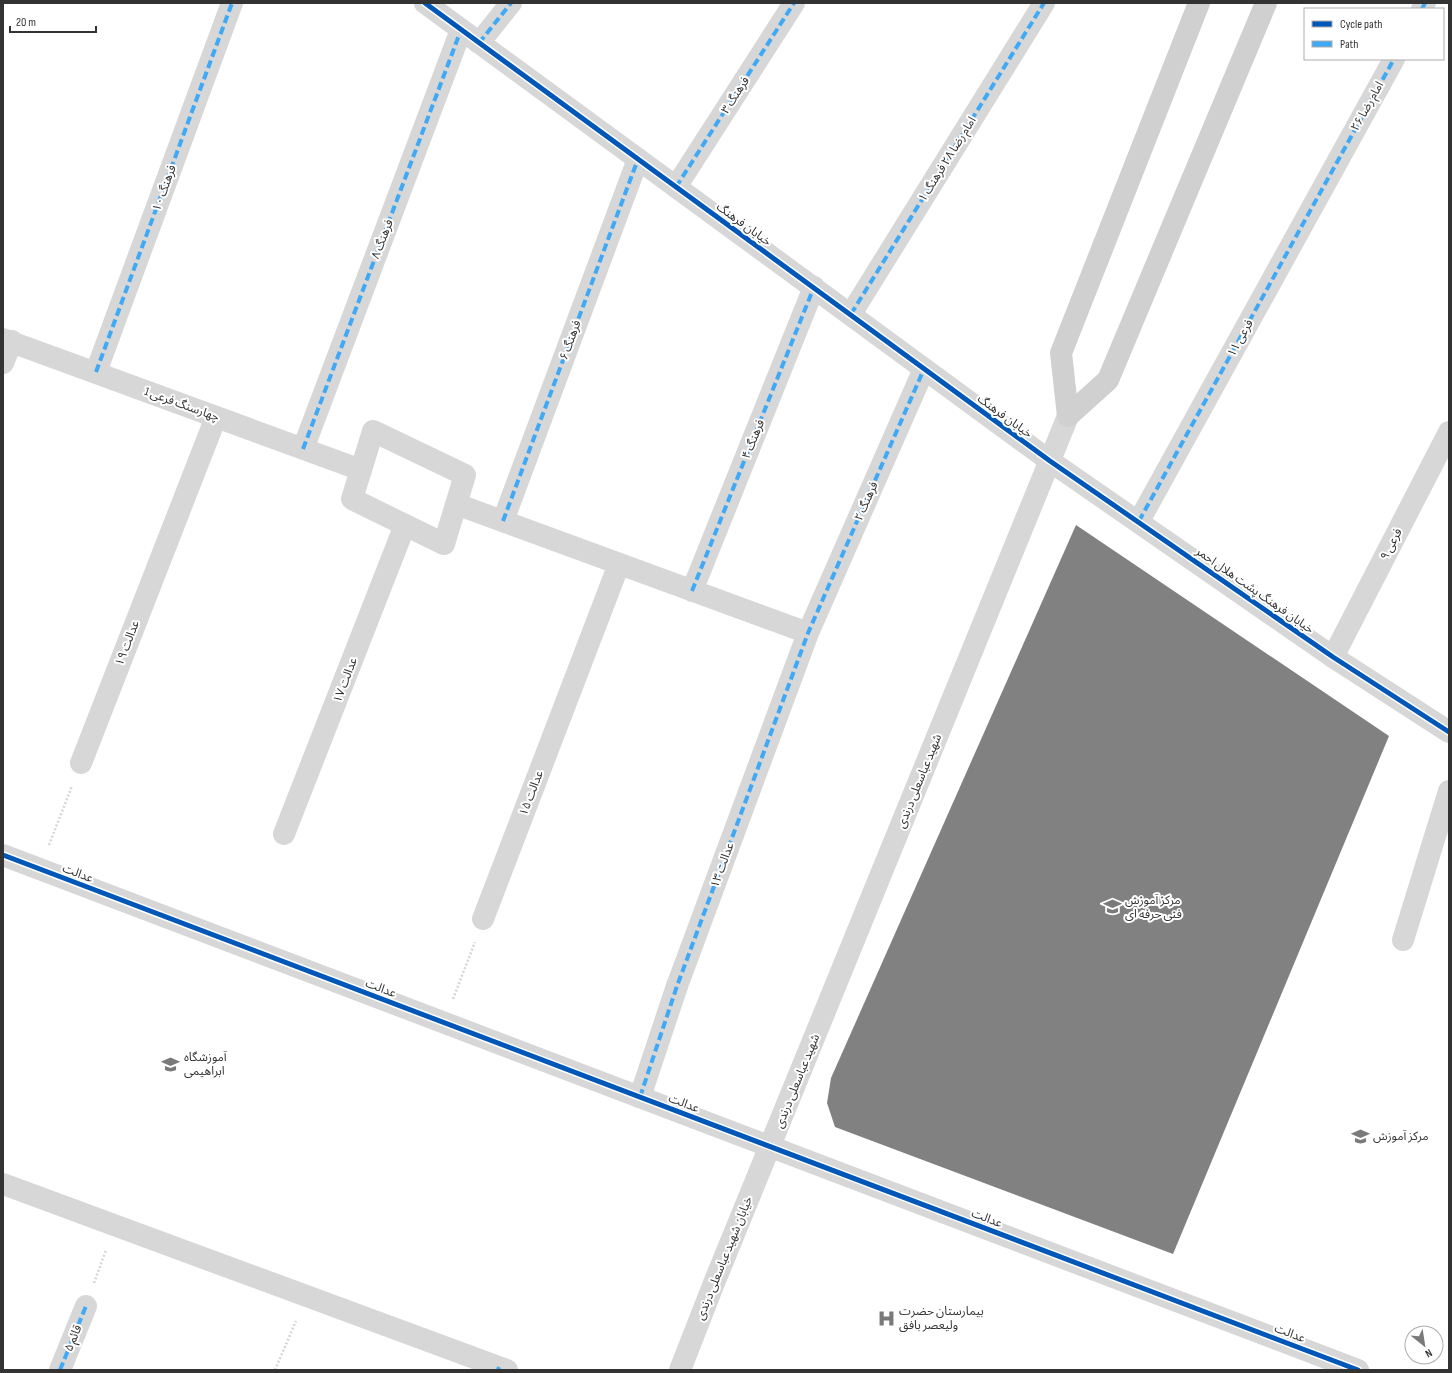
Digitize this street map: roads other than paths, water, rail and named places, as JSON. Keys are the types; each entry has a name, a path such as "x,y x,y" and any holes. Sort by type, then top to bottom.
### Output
{"main road":[{"path":"1068,416 1061,353 1199,3"},
{"path":"1068,416 1108,380 1266,3"}],"street":[{"name":"فرهنگ ۱۰","path":"96,372 232,3"},
{"name":"خیابان فرهنگ","path":"425,3 1050,461"},
{"path":"479,43 511,3"},
{"name":"فرهنگ ۳","path":"676,187 794,3"},
{"name":"امام رضا ۲۸ فرهنگ ۱","path":"851,314 1044,3"},
{"name":"فرهنگ ۸","path":"304,449 461,30"},
{"name":"امام رضا ۲۶","path":"1341,154 1393,60"},
{"name":"فرعی ۱۱","path":"1139,521 1341,154"},
{"name":"فرهنگ ۶","path":"503,521 638,158"},
{"name":"فرهنگ ۴","path":"692,591 814,287"},
{"name":"چهارسنگ فرعی 1","path":"7,340 361,470"},
{"path":"3,363 7,340"},
{"name":"فرهنگ ۲","path":"808,633 924,369"},
{"name":"شهید عباسعلی درندی","path":"770,1147 1068,416"},
{"name":"عدالت ۱۹","path":"81,762 216,417"},
{"path":"373,431 465,475 456,504 444,544 352,499 373,431"},
{"name":"فرعی ۹","path":"1333,657 1449,432"},
{"name":"خیابان فرهنگ پشت هلال احمر","path":"1050,461 1139,521 1333,657 1447,725"},
{"path":"456,504 808,633"},
{"name":"عدالت ۱۷","path":"284,834 405,525"},
{"name":"عدالت ۱۵","path":"483,919 619,564"},
{"name":"عدالت ۱۳","path":"640,1097 677,986 808,633"},
{"path":"1403,940 1449,791"},
{"name":"عدالت","path":"3,856 1358,1370"},
{"name":"خیابان شهید عباسعلی درندی","path":"680,1370 770,1147"},
{"path":"3,1184 501,1369"},
{"name":"قائم ۵","path":"60,1370 86,1306"}],"place":[{"name":"مرکز آموزش فنی حرفه ای","path":"1112,907"},
{"name":"آموزشگاه ابراهیمی","path":"171,1064"},
{"name":"مرکز آموزش","path":"1360,1136"},
{"name":"بیمارستان حضرت ولیعصر بافق","path":"886,1318"}]}
